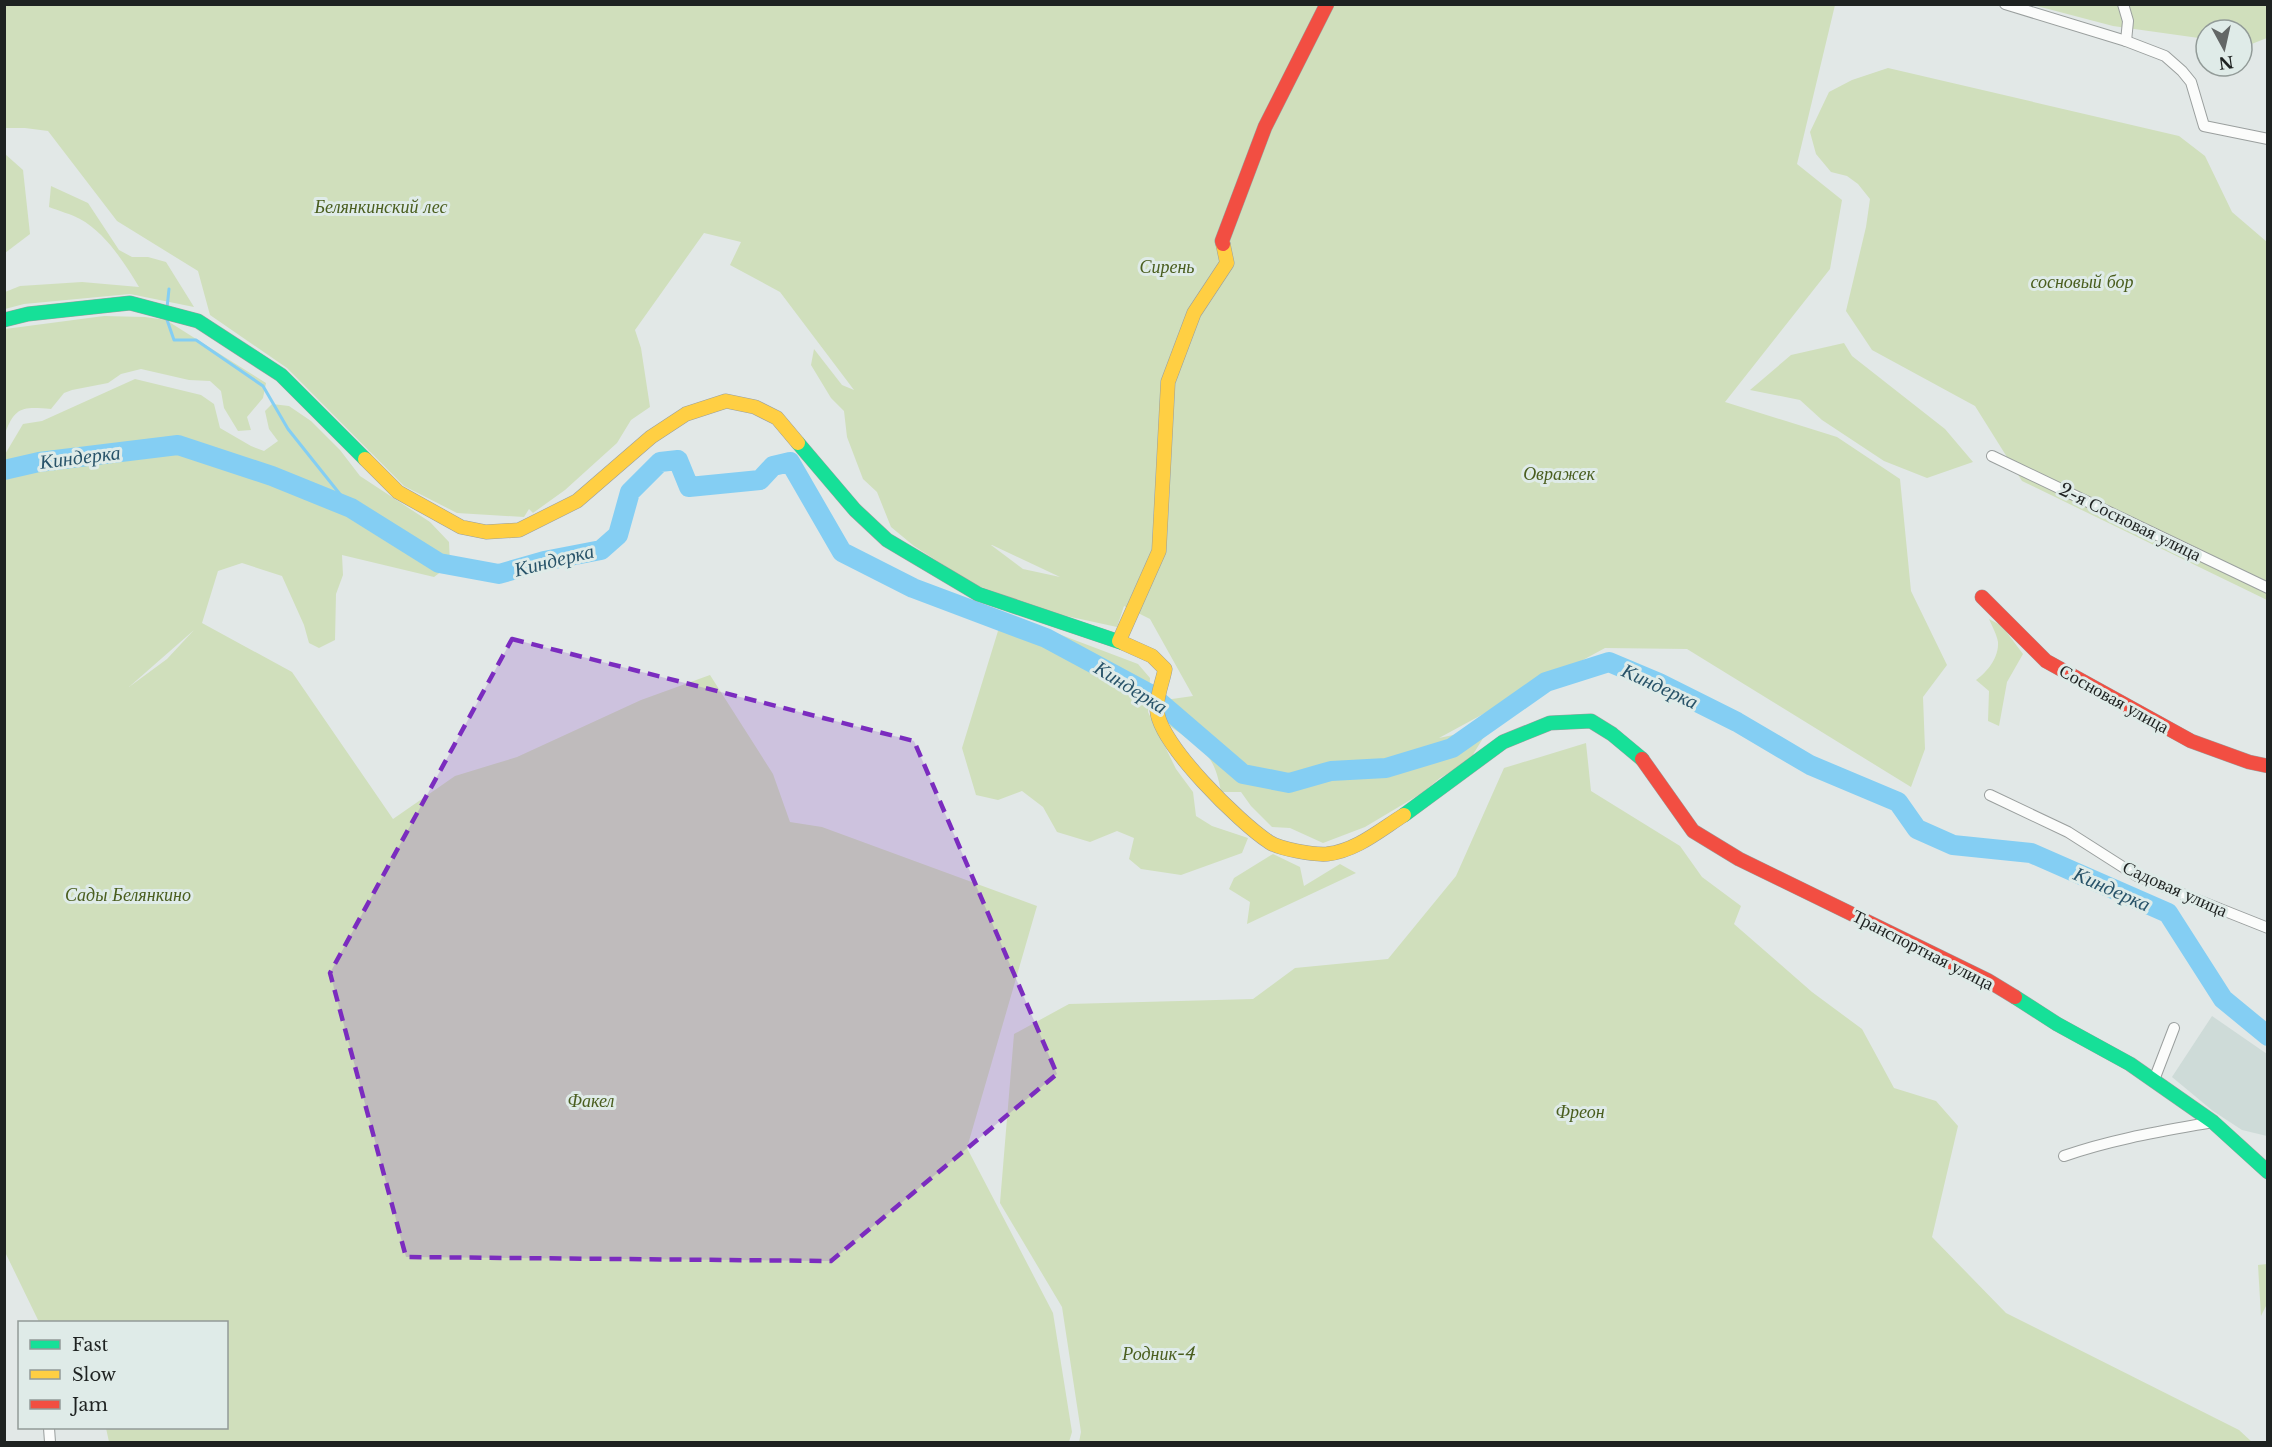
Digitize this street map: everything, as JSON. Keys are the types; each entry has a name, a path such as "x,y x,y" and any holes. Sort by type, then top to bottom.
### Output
{"street":[{"path":"4,320 28,314 130,303 198,321 281,375 398,492 461,527 486,532 519,530 577,501 651,437 686,414 726,401 755,407 777,418 855,510 887,540 978,594 1119,641 1158,551 1168,382 1194,313 1227,263 1222,241 1265,127 1327,4"},
{"path":"2005,4 2126,41 2165,56 2182,71 2190,82 2204,126 2268,139"},
{"path":"2123,4 2128,21 2126,41"},
{"name":"2-я Сосновая улица","path":"1992,456 2268,588"},
{"name":"Сосновая улица","path":"1982,597 2046,661 2191,741 2249,762 2268,766"},
{"name":"Транспортная улица","path":"1119,641 1152,656 1165,669 1156,710 1165,731 1189,767 1233,811 1270,843 1300,851 1326,854 1356,846 1423,803 1503,742 1550,723 1591,721 1641,756 1693,831 1739,859 1987,980 2154,1080 2213,1122 2268,1172"},
{"name":"Садовая улица","path":"1990,795 2068,832 2137,876 2268,928"},
{"path":"2154,1080 2174,1028"},
{"path":"2064,1156 2162,1131 2213,1122"}],"highlighted area":[{"path":"512,639 914,741 1057,1074 831,1261 406,1257 330,973"}],"shaded area":[{"path":"2212,1016 2267,1054 2267,1136 2242,1130 2213,1111 2172,1077"}],"green space":[{"path":"4,5 1835,5 1797,164 1842,200 1830,269 1725,402 1837,437 1900,479 1911,591 1947,665 1923,697 1925,749 1911,787 1687,649 1605,648 1439,738 1458,734 1485,735 1469,761 1440,778 1422,793 1365,827 1323,843 1290,828 1272,827 1241,792 1221,792 1210,759 1198,746 1170,726 1165,700 1193,696 1150,619 1124,606 1117,627 1048,612 973,584 914,546 891,527 877,492 863,479 847,437 844,411 831,398 811,365 814,349 842,385 854,390 780,292 730,265 741,242 704,233 635,330 641,348 650,407 631,420 617,443 565,490 533,513 529,509 524,517 457,513 404,486 287,368 210,315 198,271 117,221 48,131 5,128","holes":["991,545 1060,577 1023,569"]},
{"path":"2033,5 2267,5 2267,38 2254,43 2254,18 2194,18 2194,37 2113,26"},
{"name":"сосновый бор","path":"1888,68 2179,136 2205,156 2232,212 2267,242 2267,600 2022,481 1975,406 1872,350 1846,311 1866,227 1870,199 1858,184 1847,176 1831,172 1816,154 1810,132 1829,92 1852,80"},
{"path":"5,154 23,170 30,234 5,253"},
{"path":"51,186 88,203 119,250 132,257 148,257 166,262 194,307 130,294 24,304 5,309 5,292 20,286 82,282 139,287 114,250 98,232 80,219 49,207"},
{"path":"104,316 166,320 266,383 263,398 247,417 251,430 238,431 224,408 221,391 210,381 189,380 141,369 121,374 108,383 64,393 51,409 21,410 12,418 5,434 5,329"},
{"path":"1844,343 1852,356 1945,429 1973,462 1927,478 1884,461 1822,420 1800,400 1750,390 1791,355"},
{"name":"Факел","path":"135,379 201,395 214,404 220,428 264,451 278,441 269,429 265,411 272,404 289,406 311,421 340,450 360,476 430,522 449,542 450,565 434,577 342,555 343,575 336,594 335,640 319,648 309,643 304,625 282,576 242,563 218,571 202,623 292,672 393,819 455,776 517,757 641,700 710,675 773,774 790,822 822,827 1037,906 967,1148 1053,1313 1072,1432 1069,1442 109,1442 106,1429 228,1429 228,1321 39,1321 5,1252 4,456 23,424 42,421","holes":["194,630 167,659 129,687"]},
{"path":"1019,619 1138,664 1150,678 1148,712 1176,769 1193,792 1196,816 1212,826 1248,838 1242,853 1181,875 1141,869 1129,859 1134,838 1117,831 1090,842 1057,832 1043,807 1022,791 998,800 976,795 962,748 998,631"},
{"path":"1989,619 2002,626 2023,654 2007,682 1999,726 1988,721 1989,691 1976,680 1984,673 1997,654 1997,636"},
{"name":"Фреон","path":"1586,743 1591,791 1680,846 1702,877 1741,906 1734,924 1812,992 1862,1029 1894,1088 1936,1101 1958,1126 1932,1237 2006,1313 2239,1430 2252,1442 1079,1442 1081,1432 1062,1307 1000,1203 1014,1034 1069,1004 1253,999 1295,968 1388,959 1456,876 1504,768"},
{"path":"1273,854 1300,867 1304,886 1340,864 1356,873 1247,924 1250,902 1229,889 1234,878"},
{"path":"2267,1264 2267,1304 2261,1316 2258,1265"}],"waterway":[{"path":"167,308 169,289"},
{"path":"166,317 174,340 196,340 263,386 288,429 351,508"},
{"name":"Киндерка","path":"4,470 39,462 178,445 272,476 351,508 439,563 499,574 544,561 601,550 618,535 630,492 660,462 678,460 689,487 760,480 773,466 790,462 842,552 913,588 1046,638 1150,694 1243,774 1289,783 1331,771 1386,768 1452,748 1546,682 1609,662 1659,683 1737,722 1810,765 1898,802 1917,829 1953,845 2031,853 2168,913 2223,999 2268,1036"}],"traffic: fast":[{"path":"4,320 28,314 130,303 198,321 281,375 365,459"},
{"path":"798,443 855,510 887,540 978,594 1123,643"},
{"path":"1404,815 1503,742 1550,723 1591,721 1612,734 1642,759"},
{"path":"2015,997 2057,1024 2130,1064 2213,1122 2268,1172"}],"traffic: slow":[{"path":"1119,641 1159,551 1168,382 1194,313 1227,263 1223,244"},
{"path":"365,459 398,492 461,527 486,532 519,530 577,501 651,437 686,414 726,401 755,407 777,418 798,443"},
{"path":"1123,643 1152,656 1165,669 1157,710 1161,725 1171,742 1221,801 1269,842 1280,847 1306,852 1321,854 1338,852 1367,839 1404,815"}],"traffic: jam":[{"path":"1223,244 1222,241 1265,127 1327,4"},
{"path":"1982,597 2046,661 2191,741 2249,762 2268,766"},
{"path":"1642,759 1693,831 1739,859 1987,980 2015,997"}],"park label":[{"name":"Белянкинский лес","path":"381,207"},
{"name":"Сирень","path":"1167,267"},
{"name":"Овражек","path":"1559,474"},
{"name":"Сады Белянкино","path":"128,895"},
{"name":"Родник-4","path":"1159,1354"}]}
